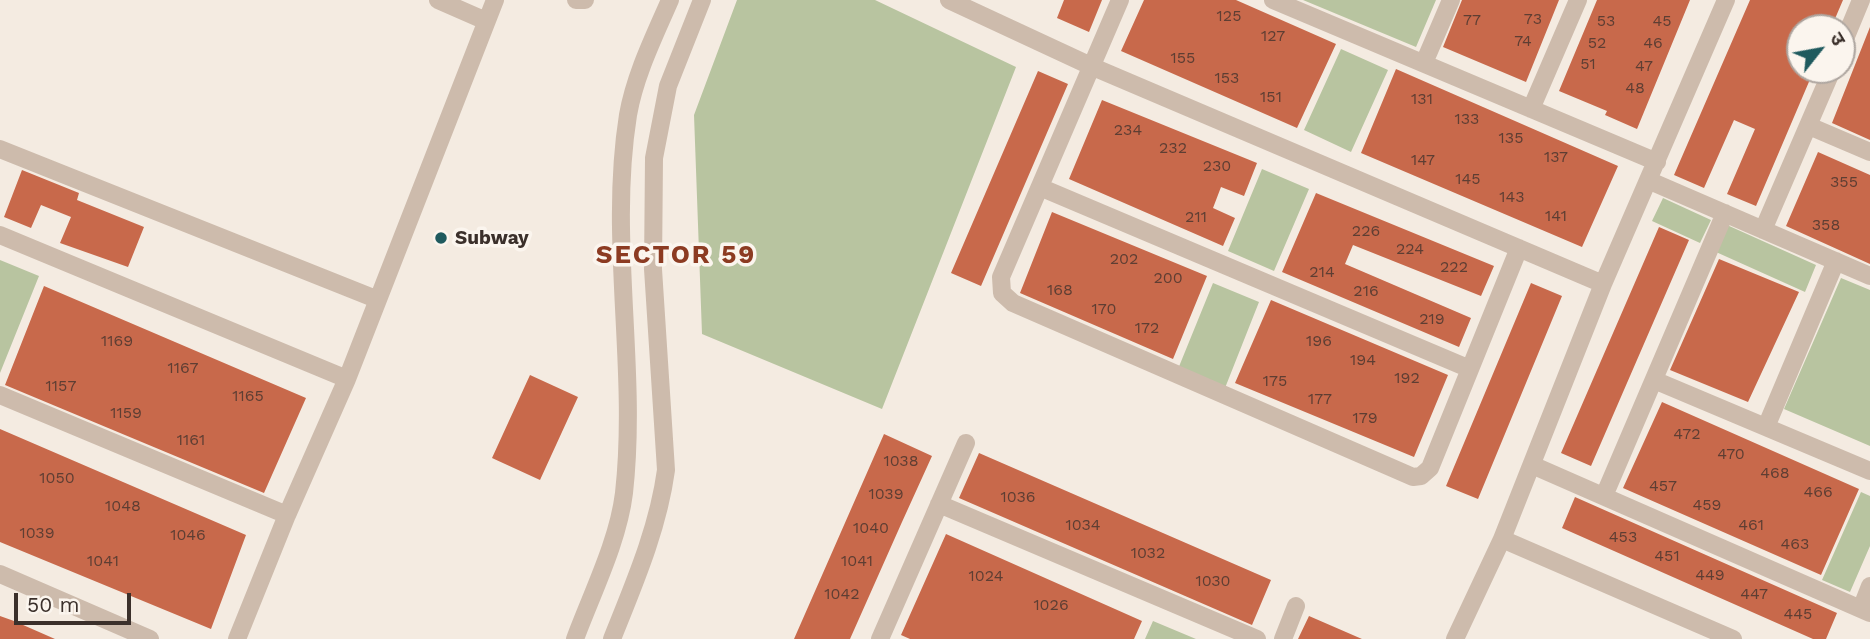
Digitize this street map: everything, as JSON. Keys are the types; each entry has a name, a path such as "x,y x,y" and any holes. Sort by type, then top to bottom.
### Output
{"street":[{"path":"438,0 486,21"},
{"path":"237,639 286,515 347,379 495,0"},
{"path":"576,0 585,0"},
{"path":"575,639 604,562 623,496 628,439 621,246 628,113 645,57 670,0"},
{"path":"612,639 649,543 663,495 666,470 653,269 654,158 668,86 702,0"},
{"path":"948,0 1093,67 1604,284"},
{"path":"1120,0 1042,188 1001,277 1002,293 1013,303 1413,477 1422,476 1430,468 1519,248"},
{"path":"1273,0 1657,162"},
{"path":"1424,64 1451,0"},
{"path":"1531,109 1578,0"},
{"path":"1455,639 1502,539 1604,284 1726,0"},
{"path":"1763,230 1826,84"},
{"path":"1809,127 1870,152"},
{"path":"0,149 376,299"},
{"path":"1650,181 1870,276"},
{"path":"1042,188 1470,369"},
{"path":"1604,496 1725,214"},
{"path":"0,235 347,379"},
{"path":"1766,427 1836,261"},
{"path":"1654,380 1870,471"},
{"path":"0,395 286,515"},
{"path":"880,639 966,443"},
{"path":"1532,465 1865,611 1870,586"},
{"path":"939,504 1257,639"},
{"path":"1502,539 1733,639"},
{"path":"0,575 150,639"},
{"path":"1283,639 1296,606"}],"green space":[{"path":"737,0 875,0 1016,67 882,409 702,334 694,115"},
{"path":"1303,0 1436,0 1416,47"},
{"path":"1341,49 1388,70 1351,152 1304,130"},
{"path":"1262,169 1309,189 1274,271 1228,251"},
{"path":"1663,198 1711,220 1700,243 1652,221"},
{"path":"1727,225 1816,265 1805,292 1716,252"},
{"path":"0,260 39,276 0,373"},
{"path":"1841,278 1870,290 1870,446 1784,409"},
{"path":"1213,283 1259,302 1225,388 1178,369"},
{"path":"1861,492 1870,496 1870,546 1850,592 1822,580"},
{"path":"1153,621 1196,639 1145,639"}],"building":[{"path":"1064,0 1102,0 1089,32 1057,18"},
{"path":"1144,0 1236,0 1336,44 1297,128 1121,51"},
{"path":"1462,0 1559,0 1526,82 1443,47"},
{"path":"1597,0 1690,0 1637,129 1605,115 1607,111 1559,91"},
{"path":"1750,0 1843,0 1837,14 1786,14 1786,84 1808,84 1756,206 1727,194 1755,129 1734,120 1704,188 1674,175"},
{"path":"1870,27 1870,140 1832,123 1847,84 1856,84 1856,62"},
{"path":"1396,69 1618,166 1582,247 1361,153"},
{"path":"1038,71 1068,84 981,286 951,273"},
{"path":"1102,100 1257,163 1244,196 1221,187 1213,208 1235,218 1223,246 1069,179"},
{"path":"1818,152 1870,175 1870,264 1786,226"},
{"path":"22,170 79,193 77,200 144,227 128,267 60,243 71,217 41,205 31,228 4,217"},
{"path":"1316,193 1494,266 1481,296 1353,245 1345,264 1471,318 1459,347 1282,272"},
{"path":"1052,212 1207,276 1173,359 1020,293"},
{"path":"1659,227 1689,240 1591,466 1561,453"},
{"path":"1719,259 1799,292 1748,402 1670,370"},
{"path":"1531,283 1562,296 1478,499 1446,486"},
{"path":"44,286 306,398 264,493 5,385"},
{"path":"1271,300 1448,375 1414,457 1235,383"},
{"path":"530,375 578,397 540,480 492,458"},
{"path":"1662,402 1859,489 1821,575 1623,488"},
{"path":"0,429 246,535 211,629 0,542"},
{"path":"884,434 932,456 850,639 794,639"},
{"path":"979,453 1271,580 1252,625 959,498"},
{"path":"1575,497 1837,613 1826,639 1813,639 1562,528"},
{"path":"946,534 1142,621 1134,639 910,639 901,635"},
{"path":"0,616 14,621 55,639 0,639"},
{"path":"1309,616 1362,639 1298,639"}],"place":[{"name":"Subway","path":"441,238"}],"district":[{"name":"SECTOR 59","path":"676,255"}]}
